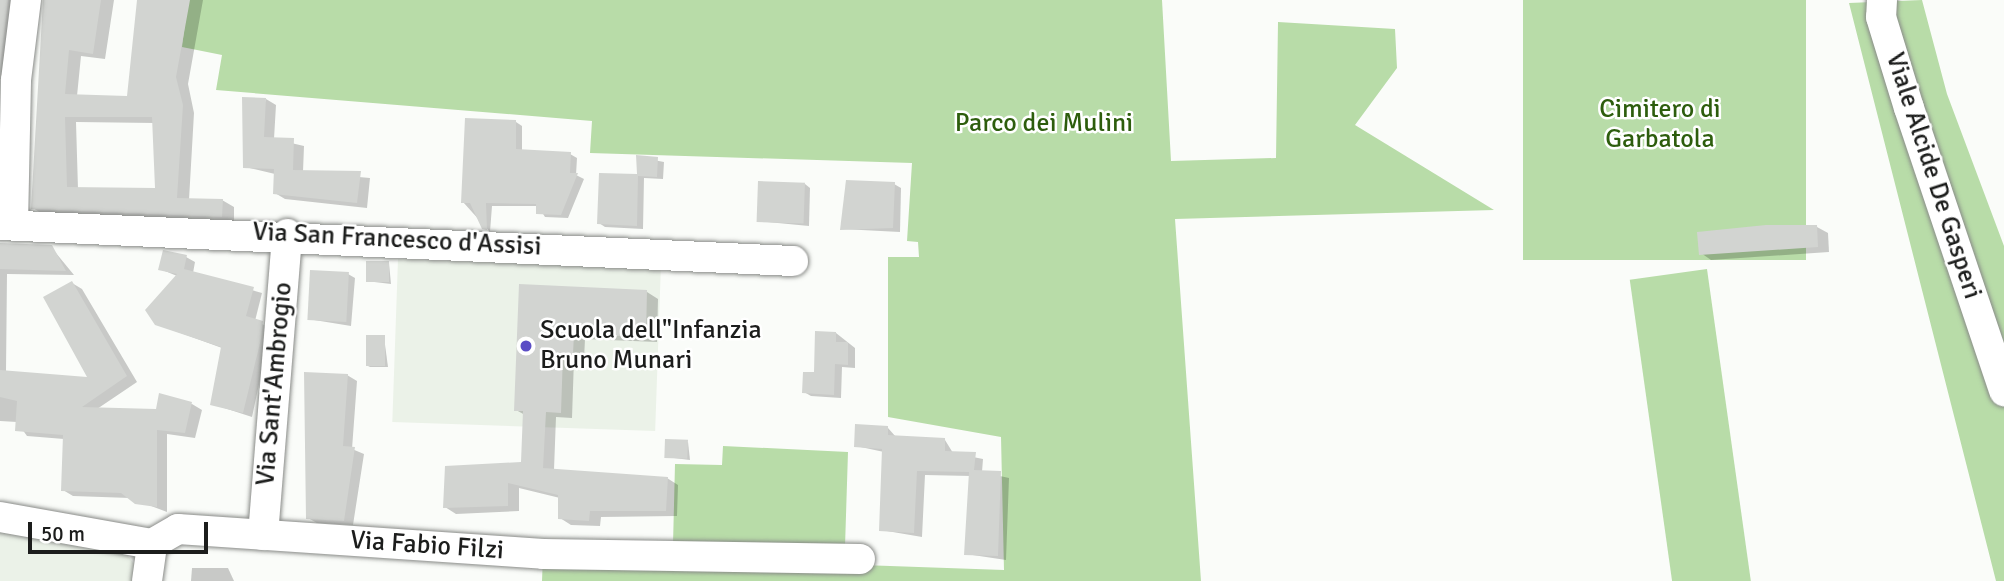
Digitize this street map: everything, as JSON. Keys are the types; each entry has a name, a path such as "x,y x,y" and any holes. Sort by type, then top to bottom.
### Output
{"street":[{"path":"6,225 16,80 26,0"},
{"name":"Viale Alcide De Gasperi","path":"1879,6 2004,391"},
{"name":"Via San Francesco d'Assisi","path":"6,225 287,234 793,261"},
{"name":"Via Sant'Ambrogio","path":"263,535 287,234"},
{"path":"0,517 152,544 147,581"},
{"name":"Via Fabio Filzi","path":"152,544 178,529 543,554 860,559"}],"shaded area":[{"name":"Scuola dell\"Infanzia Bruno Munari","path":"398,259 661,268 655,431 392,422"},
{"path":"0,527 116,542 137,567 137,581 0,581"}],"green space":[{"name":"Parco dei Mulini","path":"188,0 1162,0 1171,161 1276,158 1278,22 1395,29 1397,68 1355,125 1494,210 1175,219 1201,581 542,581 543,554 1004,570 1001,437 888,417 888,257 919,257 918,242 907,241 912,163 590,153 592,121 216,90 222,55 182,47"},
{"name":"Cimitero di Garbatola","path":"1523,0 1806,0 1806,260 1523,260"},
{"path":"1922,0 1947,94 2004,246 2004,581 1996,581 1849,3"},
{"path":"1707,269 1751,581 1672,581 1630,280"},
{"path":"723,446 848,452 845,547 673,545 675,464 722,465"}],"building":[{"path":"0,0 8,0 0,67"},
{"path":"43,0 101,0 93,54 69,50 65,94 127,96 137,0 190,0 176,77 183,105 177,198 223,199 222,217 31,209","holes":["65,117 152,117 155,188 67,187"]},
{"path":"242,97 266,98 264,137 294,138 293,170 361,171 357,203 273,194 274,169 243,168"},
{"path":"465,118 516,120 516,149 571,152 570,173 578,173 561,215 536,214 536,204 486,203 487,230 482,229 470,203 461,203"},
{"path":"636,155 658,157 657,177 638,176 637,226 597,224 599,173 637,174"},
{"path":"846,180 895,182 893,228 840,230"},
{"path":"758,181 805,183 804,224 757,222"},
{"path":"1766,225 1817,225 1818,247 1699,255 1697,232"},
{"path":"0,243 52,245 66,271 0,269"},
{"path":"163,250 187,255 184,269 254,287 246,316 263,321 243,413 210,405 221,347 155,325 145,310 177,274 158,270"},
{"path":"366,261 389,261 389,282 366,282"},
{"path":"310,270 349,272 346,322 307,320"},
{"path":"72,281 127,376 82,407 156,409 159,393 192,402 185,433 157,430 157,507 135,504 121,493 61,491 63,435 15,431 17,401 0,397 0,370 87,377 43,297"},
{"path":"519,284 647,290 646,337 574,334 573,354 563,354 561,413 546,412 543,468 668,477 666,511 590,511 589,521 558,519 558,495 508,483 508,506 443,508 445,466 521,462 523,411 514,411"},
{"path":"815,331 836,332 836,342 848,342 848,365 835,364 834,395 802,393 803,372 814,372"},
{"path":"366,335 385,335 385,366 366,366"},
{"path":"304,372 348,374 343,446 355,447 344,521 306,519"},
{"path":"855,424 888,426 888,435 945,438 945,451 976,452 974,470 1001,471 998,556 964,555 969,472 917,471 914,533 879,531 882,449 854,447"},
{"path":"665,439 688,440 687,459 664,458"}],"place":[{"name":"Scuola dell\"Infanzia Bruno Munari","path":"526,346"}]}
